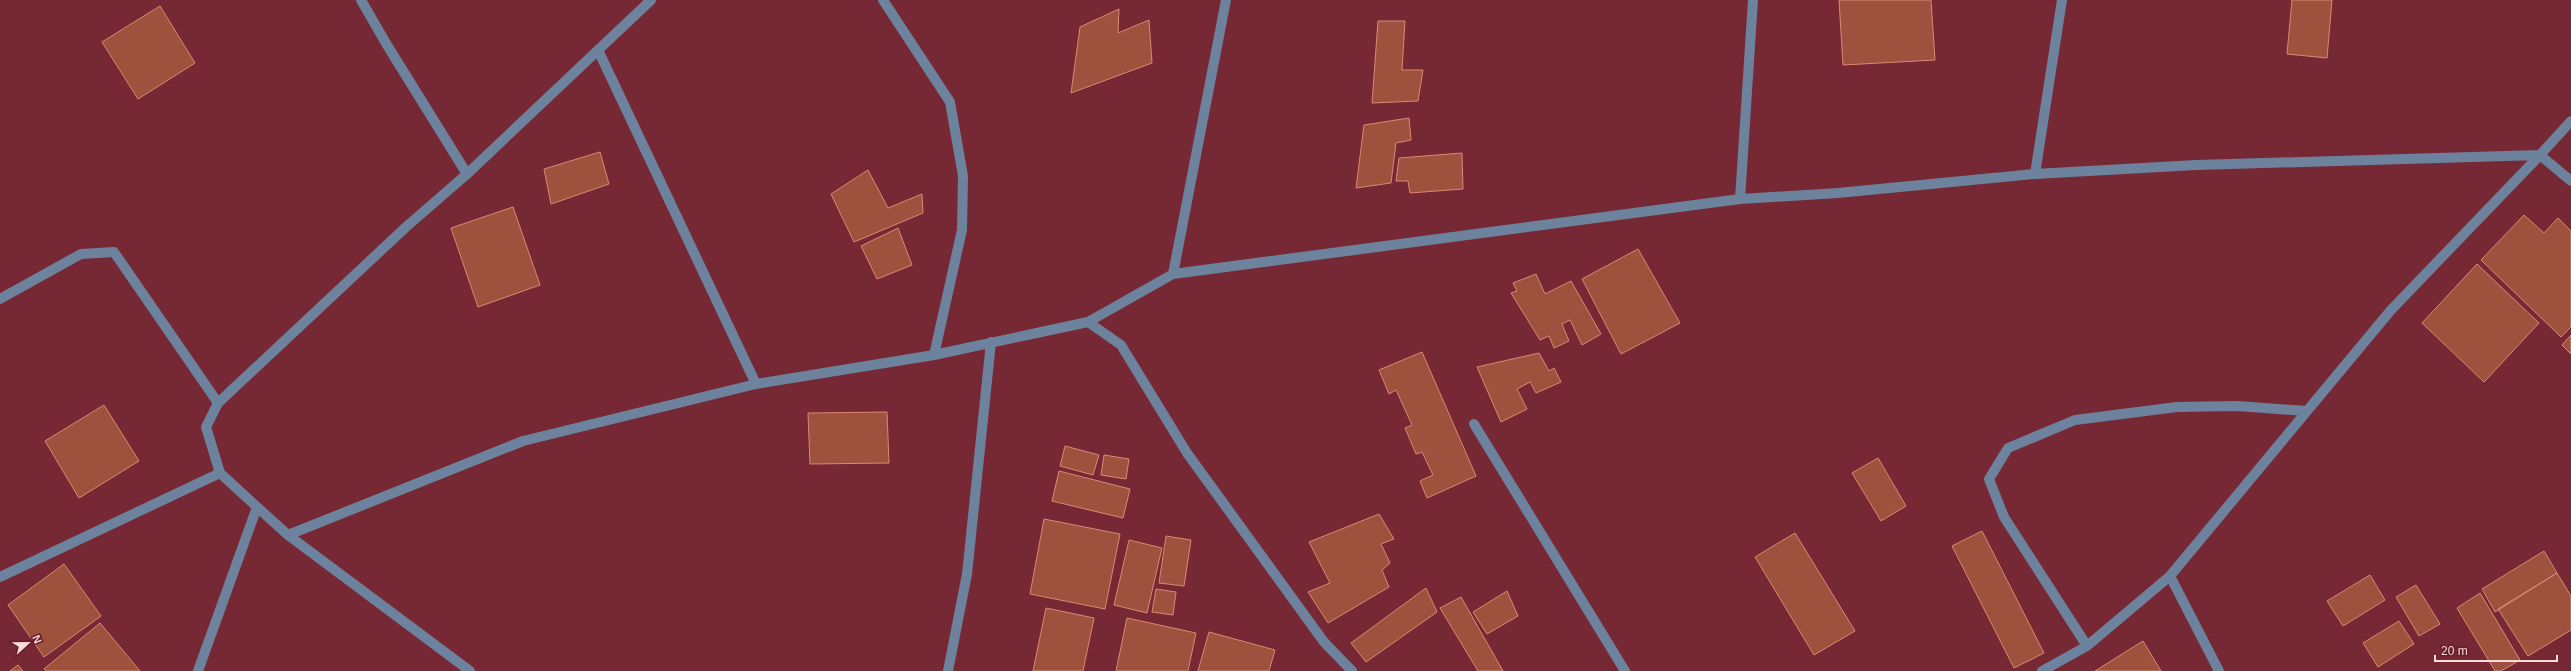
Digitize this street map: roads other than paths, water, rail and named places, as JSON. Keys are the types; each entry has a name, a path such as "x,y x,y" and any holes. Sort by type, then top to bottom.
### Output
{"street":[{"path":"362,0 387,46 467,174"},
{"path":"470,671 288,535 220,473 206,427 218,403 406,227 467,174 651,0"},
{"path":"883,0 950,102 963,176 962,230 934,355"},
{"path":"1173,274 1226,0"},
{"path":"1740,199 1753,0"},
{"path":"2035,174 2062,0"},
{"path":"598,50 756,384"},
{"path":"2042,671 2087,646 2170,576 2391,310 2571,122"},
{"path":"288,535 523,441 756,384 934,355 1088,322 1173,274 1740,199 1838,193 2035,174 2196,165 2540,155 2571,181"},
{"path":"0,300 81,254 114,252 218,403"},
{"path":"1088,322 1121,346 1187,453 1324,642 1352,671"},
{"path":"948,671 967,574 991,342"},
{"path":"2087,646 2004,517 1989,479 2008,448 2075,420 2177,407 2237,406 2307,411"},
{"path":"1474,424 1625,671"},
{"path":"0,577 220,473"},
{"path":"198,671 257,507"},
{"path":"2170,576 2219,671"}]}
